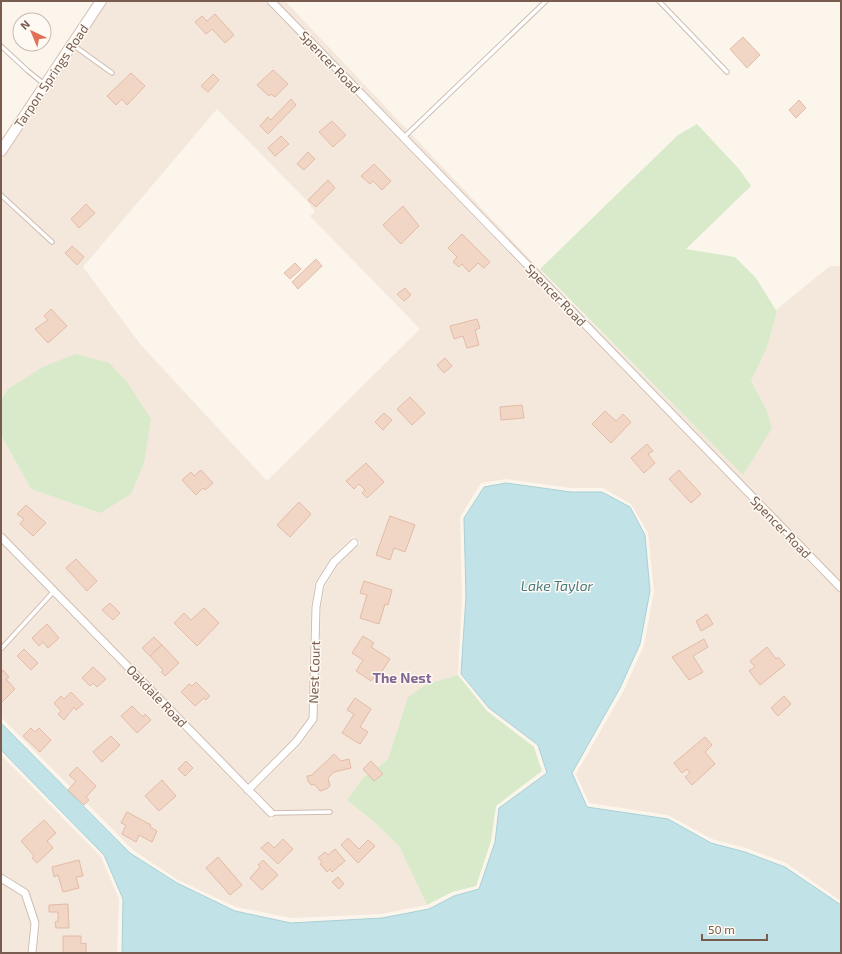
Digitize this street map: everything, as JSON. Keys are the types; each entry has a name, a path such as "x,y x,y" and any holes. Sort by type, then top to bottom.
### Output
{"main road":[{"name":"Tarpon Springs Road","path":"1,152 101,1"}],"street":[{"name":"Spencer Road","path":"271,1 841,588"},
{"name":"Oakdale Road","path":"1,537 271,813"},
{"name":"Nest Court","path":"248,790 296,742 313,719 316,607 320,584 334,562 354,543"},
{"path":"1,878 24,893 35,923 32,953"}],"lane":[{"path":"403,138 546,1"},
{"path":"659,1 727,72"},
{"path":"72,45 112,73"},
{"path":"1,46 28,71 45,84"},
{"path":"1,194 52,242"},
{"path":"1,649 54,590"},
{"name":"Oakdale Road","path":"271,813 330,812"}],"shaded area":[{"path":"107,1 264,1 841,595 841,901 786,863 746,848 712,839 668,815 589,803 576,774 624,690 644,645 654,591 648,533 631,504 603,488 571,488 506,479 481,483 460,517 462,596 458,675 427,684 408,697 388,759 363,778 347,800 374,822 399,846 427,905 381,914 291,918 236,907 178,880 133,850 1,717 1,544 271,820 277,814 255,790 300,746 317,722 321,608 325,586 338,565 361,543 353,536 331,558 315,582 311,607 308,717 292,739 248,783 1,531 1,435 31,489 100,513 8,389 1,400 1,161","holes":["217,109 308,202 315,212 310,216 420,329 267,481 140,344 83,267"]},
{"path":"277,1 287,3 559,290 743,474 766,409 751,381 767,347 777,312 776,310 830,266 841,266 841,582"},
{"path":"1,755 101,857 119,899 117,953 37,953 40,924 29,892 1,873"},
{"path":"1,883 21,896 30,923 27,953 1,953"}],"green space":[{"path":"697,124 739,169 751,186 686,249 735,257 756,278 777,312 767,347 751,381 766,409 772,428 743,475 540,269 678,135"},
{"path":"75,354 109,363 127,382 151,419 144,463 131,494 100,513 31,489 1,435 1,400 8,389 43,367"},
{"path":"458,675 487,711 534,747 542,771 496,806 491,841 476,886 452,892 427,905 399,846 374,822 347,800 363,778 388,759 408,697 427,684"}],"water":[{"name":"Lake Taylor","path":"506,483 571,492 602,492 630,507 645,535 650,591 640,644 620,688 572,773 587,807 668,819 711,843 745,852 785,867 841,905 841,953 122,953 123,899 104,855 1,750 1,723 130,853 177,883 235,911 291,923 382,918 429,909 454,896 479,889 495,842 499,808 547,773 538,745 489,708 461,674 466,596 464,518 484,487"}],"building":[{"path":"215,14 234,35 225,43 212,29 206,34 195,22 202,16 207,21"},
{"path":"743,37 760,55 747,68 730,49"},
{"path":"273,70 288,84 275,97 271,94 269,96 257,85"},
{"path":"131,73 145,86 127,105 122,99 116,105 107,96"},
{"path":"213,74 219,80 208,92 201,86"},
{"path":"291,99 296,105 268,134 260,126 268,117 271,120"},
{"path":"799,100 806,108 796,118 789,110"},
{"path":"332,121 346,135 333,147 319,132"},
{"path":"281,136 289,144 275,156 268,148"},
{"path":"308,152 315,159 304,170 297,164"},
{"path":"374,164 391,181 382,190 373,181 370,184 361,176"},
{"path":"328,180 335,188 316,207 308,200"},
{"path":"86,204 95,213 79,228 71,219"},
{"path":"403,206 419,226 401,244 383,225"},
{"path":"462,234 490,262 484,268 478,263 469,272 462,264 459,267 453,262 457,257 448,248"},
{"path":"72,246 84,257 77,265 65,253"},
{"path":"316,259 322,266 298,289 292,282"},
{"path":"295,263 301,269 290,279 284,273"},
{"path":"405,288 411,295 404,301 397,294"},
{"path":"51,309 67,326 48,343 35,329 48,320 44,316"},
{"path":"477,319 480,328 475,330 479,345 467,348 463,336 454,339 450,326"},
{"path":"445,358 452,366 444,373 437,365"},
{"path":"410,397 425,413 412,425 397,409"},
{"path":"522,405 524,418 501,420 500,407"},
{"path":"605,411 616,421 623,414 631,422 611,443 592,424"},
{"path":"384,413 392,420 383,430 375,422"},
{"path":"647,444 653,451 648,454 655,463 644,473 631,458"},
{"path":"366,463 384,482 367,498 362,493 365,490 359,484 354,489 346,481"},
{"path":"201,470 213,483 205,490 203,488 196,495 182,480 191,472 194,476"},
{"path":"679,470 701,494 691,503 669,479"},
{"path":"299,502 311,514 290,537 277,525"},
{"path":"26,505 46,523 33,536 20,524 24,519 17,514"},
{"path":"390,516 415,525 405,552 394,548 390,560 376,555"},
{"path":"76,559 97,581 87,591 66,568"},
{"path":"364,581 392,590 388,605 385,604 379,624 360,618 367,595 360,593"},
{"path":"110,603 120,613 113,620 102,610"},
{"path":"204,608 219,623 197,646 174,623 184,613 191,620"},
{"path":"707,614 713,624 701,631 696,621"},
{"path":"47,624 59,638 48,648 43,642 39,646 32,638"},
{"path":"363,636 374,643 371,647 390,659 378,677 375,675 371,681 356,671 363,660 352,653"},
{"path":"154,637 162,645 150,656 142,648"},
{"path":"704,639 708,647 693,656 703,672 689,680 672,657"},
{"path":"162,645 179,663 165,676 161,672 163,670 150,656"},
{"path":"767,647 776,659 778,657 785,665 760,685 749,671 755,667 750,661"},
{"path":"24,649 38,663 31,670 17,656"},
{"path":"93,667 106,679 97,687 93,683 90,686 82,678"},
{"path":"3,670 9,677 6,679 15,689 1,703 1,672"},
{"path":"196,682 210,696 206,700 204,698 195,706 181,692 189,684 192,686"},
{"path":"71,692 83,704 76,710 74,707 64,720 58,714 61,711 54,703 61,696 64,699"},
{"path":"784,696 791,704 778,716 771,708"},
{"path":"355,698 371,709 360,727 368,732 360,744 342,733 354,714 347,710"},
{"path":"132,706 143,717 145,714 151,720 137,733 121,716"},
{"path":"31,728 35,732 39,728 51,740 40,752 23,736"},
{"path":"111,736 120,745 102,762 93,752"},
{"path":"705,737 712,745 705,752 715,764 692,785 685,777 690,773 687,769 682,773 674,763"},
{"path":"334,754 341,761 349,759 351,768 334,772 328,778 330,786 320,791 314,784 311,785 307,776 312,775"},
{"path":"186,761 193,768 185,776 178,769"},
{"path":"371,761 383,774 374,781 363,769"},
{"path":"77,767 96,786 86,797 89,800 84,805 68,790 76,781 69,775"},
{"path":"162,780 176,796 159,811 145,796"},
{"path":"127,812 151,825 150,827 157,831 152,842 139,835 136,842 122,834 126,825 121,823"},
{"path":"44,820 56,833 47,841 53,848 37,863 32,858 34,856 21,841"},
{"path":"348,838 359,849 368,840 375,846 358,863 341,845"},
{"path":"283,839 293,849 278,864 261,848 268,842 274,848"},
{"path":"335,849 345,861 332,872 330,869 327,872 320,864 322,862 318,858 325,852 328,855"},
{"path":"218,857 242,885 230,895 206,868"},
{"path":"79,860 83,876 76,877 79,888 63,892 58,875 54,877 52,867"},
{"path":"263,860 278,875 262,890 250,878 260,867 258,865"},
{"path":"338,877 344,884 339,889 332,882"},
{"path":"68,904 69,928 56,928 55,922 58,921 58,912 49,912 49,905"},
{"path":"63,936 81,936 81,944 86,943 86,953 63,953"}],"district":[{"name":"The Nest","path":"402,677"}]}
